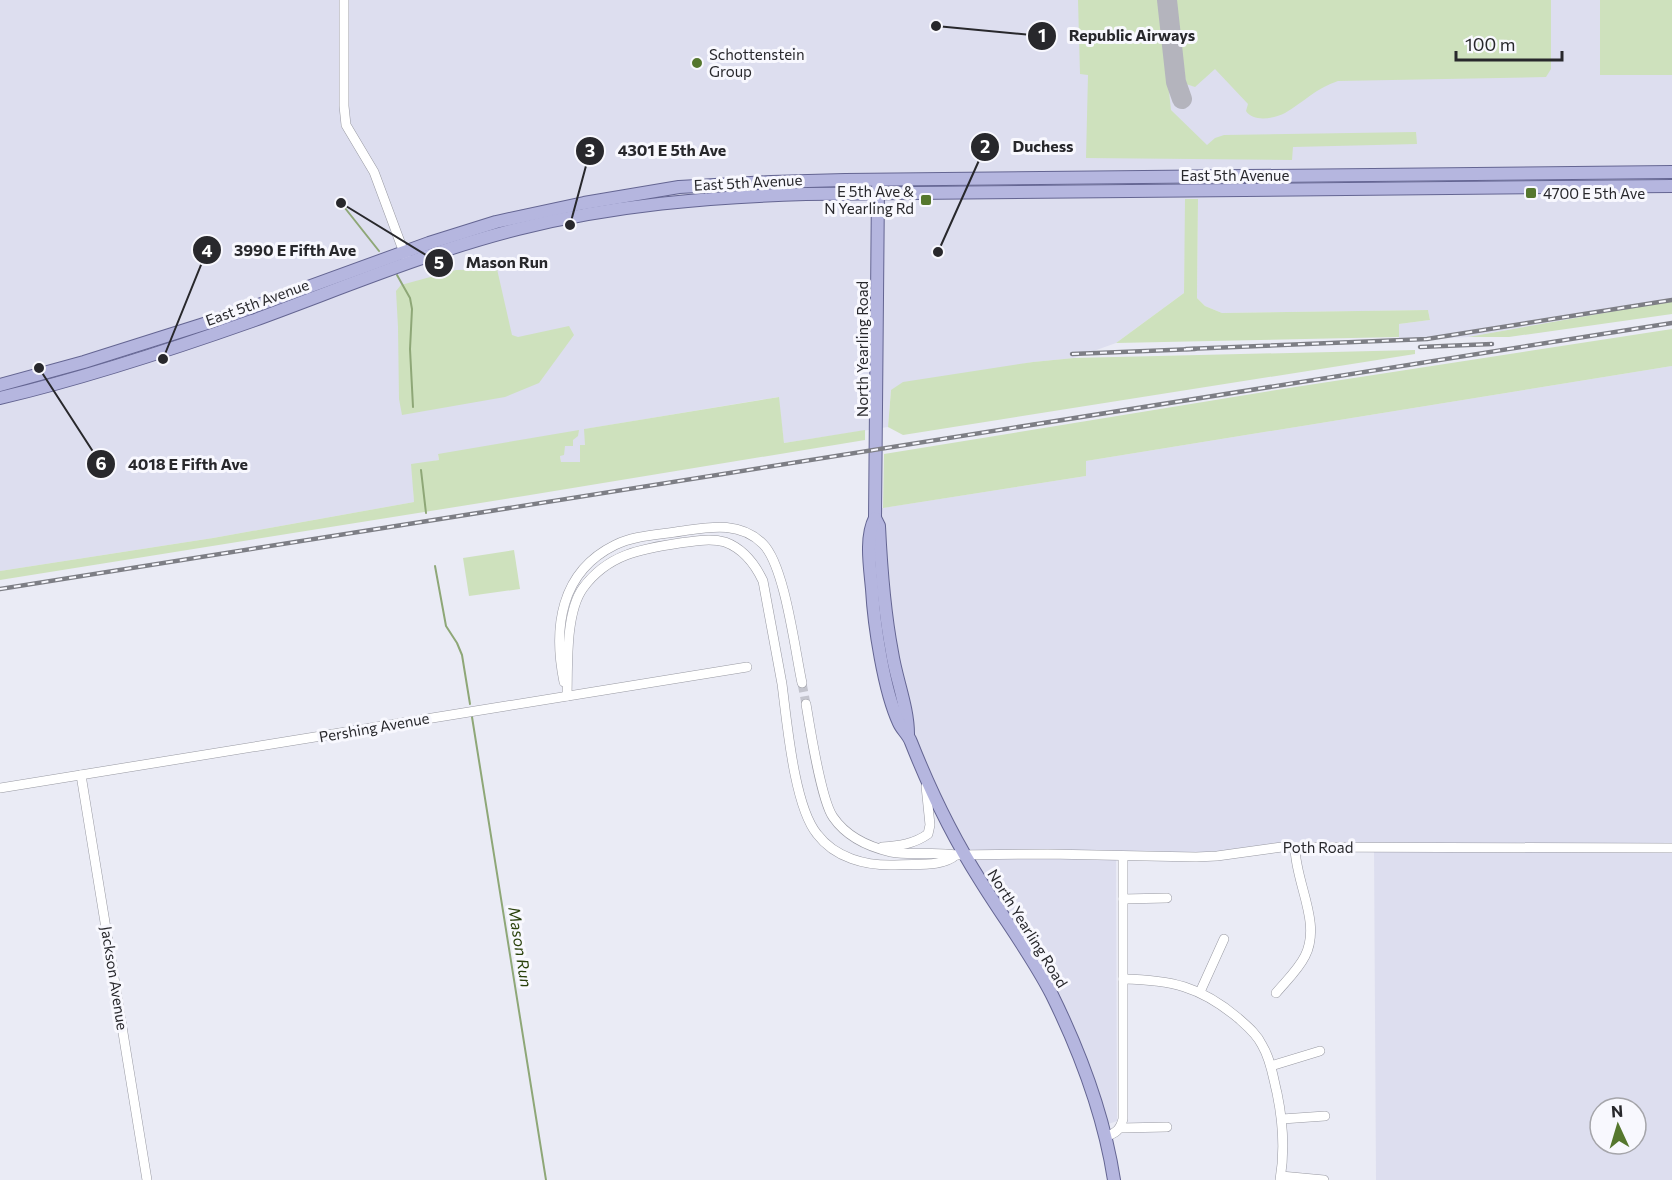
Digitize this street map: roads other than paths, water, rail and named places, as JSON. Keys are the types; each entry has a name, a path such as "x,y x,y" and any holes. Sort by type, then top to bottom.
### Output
{"main road":[{"name":"East 5th Avenue","path":"0,398 88,375 194,340 406,257 446,237 566,206 654,190 744,183 878,180 1672,172"},
{"name":"North Yearling Road","path":"878,180 875,518 871,526 870,560 878,636 894,709 899,724 908,734 925,778 961,855 1032,959 1051,993 1085,1070 1105,1137 1114,1180"},
{"name":"East 5th Avenue","path":"0,385 84,362 406,257 517,229 650,204 731,196 878,193 1672,186"}],"street":[{"path":"344,0 346,125 374,172 406,257"},
{"path":"567,696 560,662 561,622 563,605 579,572 590,560 615,545 632,539 709,527 730,527 748,532 764,544 773,558 781,581 802,683"},
{"path":"567,696 570,633 574,607 582,589 599,571 630,552 705,540 725,542 740,550 754,564 763,581 794,765 804,811 816,834 834,851 858,862 883,865 947,862 961,855"},
{"name":"Pershing Avenue","path":"0,788 747,667"},
{"path":"806,704 831,815 858,841 892,852 961,855"},
{"name":"Jackson Avenue","path":"81,775 147,1180"},
{"path":"876,847 903,845 918,841 928,834 928,800 925,778"},
{"path":"1276,993 1301,963 1310,943 1311,926 1297,874 1295,847"},
{"name":"Poth Road","path":"961,855 1207,857 1258,849 1295,847 1672,848"},
{"path":"1120,1128 1123,1119 1123,856"},
{"path":"1123,899 1167,898"},
{"path":"1200,992 1224,939"},
{"path":"1123,980 1167,982 1200,992 1227,1009 1254,1033 1271,1066 1282,1119 1283,1161 1280,1178 1324,1180"},
{"path":"1271,1066 1320,1051"},
{"path":"1282,1119 1325,1116"},
{"path":"1105,1137 1120,1128 1167,1127"}],"waterway":[{"name":"Mason Run","path":"341,203 379,251"},
{"name":"Mason Run","path":"397,275 410,298 412,309 410,349 413,407"},
{"name":"Mason Run","path":"421,470 426,513"},
{"name":"Mason Run","path":"435,566 446,626 462,655 470,704"},
{"name":"Mason Run","path":"472,717 546,1180"}],"tunnel":[{"path":"802,683 806,704"}],"railway":[{"path":"1186,349 1427,339 1672,300"},
{"path":"0,589 1672,323"},
{"path":"1420,347 1492,344"},
{"path":"1072,354 1195,349"}],"place":[{"name":"Republic Airways","path":"936,26"},
{"name":"Schottenstein Group","path":"697,63"},
{"name":"4700 E 5th Ave","path":"1531,193"},
{"name":"E 5th Ave & N Yearling Rd","path":"926,200"},
{"name":"Mason Run","path":"341,203"},
{"name":"4301 E 5th Ave","path":"570,225"},
{"name":"Duchess","path":"938,252"},
{"name":"3990 E Fifth Ave","path":"163,359"},
{"name":"4018 E Fifth Ave","path":"39,368"}]}
